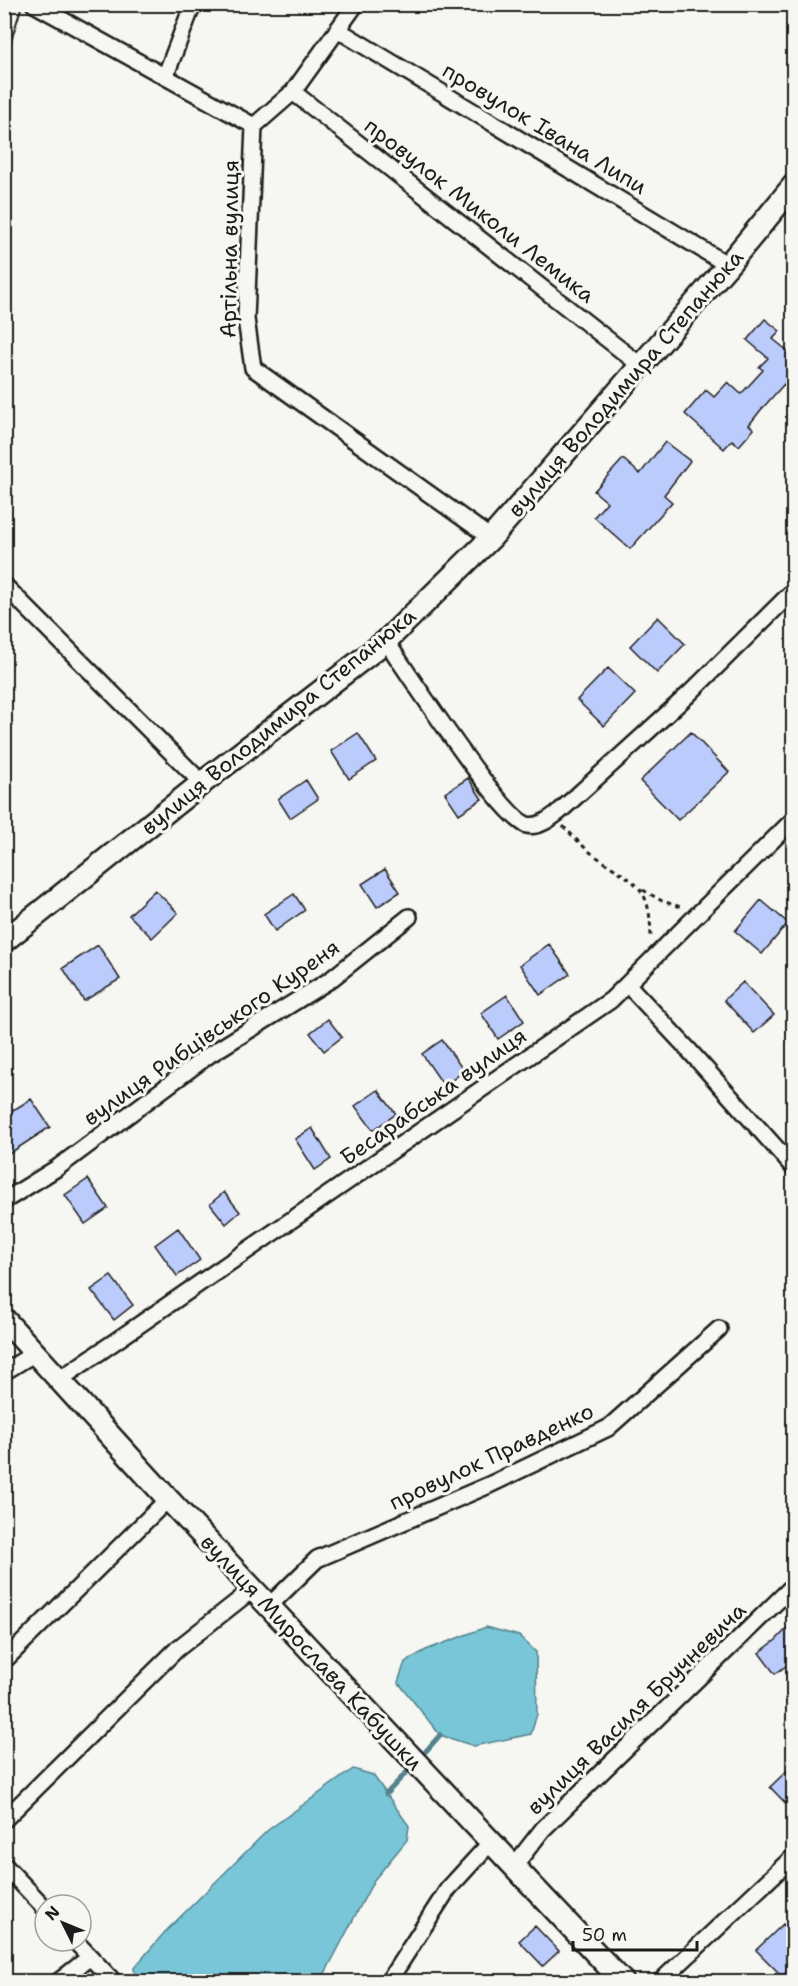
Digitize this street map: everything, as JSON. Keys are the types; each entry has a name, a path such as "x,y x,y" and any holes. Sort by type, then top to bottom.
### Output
{"street":[{"path":"33,4 254,126 292,92 356,4"},
{"path":"165,76 193,4"},
{"name":"провулок Івана Липи","path":"338,30 728,265"},
{"name":"провулок Миколи Лемика","path":"292,92 640,365"},
{"name":"Артільна вулиця","path":"254,126 246,319 253,368 491,538"},
{"name":"вулиця Володимира Степанюка","path":"4,941 202,783 386,641 491,538 728,265 794,185"},
{"path":"4,585 202,783"},
{"path":"386,641 477,772 516,817 527,825 541,824 553,816 689,694 794,590"},
{"name":"Бесарабська вулиця","path":"59,1380 592,1014 628,986 793,819"},
{"name":"вулиця Рибцівського Куреня","path":"4,1201 57,1168 209,1056 330,980 409,917"},
{"path":"628,986 794,1168"},
{"name":"вулиця Мирослава Кабушки","path":"4,1319 168,1499 623,1982"},
{"name":"провулок Правденко","path":"270,1605 317,1559 489,1485 608,1428 719,1329"},
{"path":"4,1372 35,1353"},
{"path":"4,1661 168,1499"},
{"name":"вулиця Василя Бручневича","path":"514,1866 543,1829 794,1585"},
{"path":"4,1820 177,1649 253,1589"},
{"path":"388,1982 448,1889 491,1842"},
{"path":"660,1982 794,1856"},
{"path":"4,1865 33,1895"},
{"path":"86,1953 114,1982"},
{"path":"58,1982 90,1957"}],"lane":[{"path":"4,47 17,4"}],"path":[{"path":"553,816 592,854 662,901 683,908 707,905"},
{"path":"642,889 651,913 652,961"}],"water":[{"path":"486,1627 519,1636 536,1652 537,1714 531,1734 474,1746 440,1735 398,1682 405,1662 426,1650"},
{"path":"353,1769 373,1775 409,1826 407,1840 374,1880 321,1981 136,1981 134,1968 164,1933 268,1830"}],"building":[{"path":"765,319 780,331 773,339 794,356 794,380 787,387 784,384 760,411 749,425 754,429 739,446 732,440 724,449 685,414 706,390 714,397 728,382 741,394 763,370 759,367 768,358 747,340"},
{"path":"665,442 690,461 664,495 672,502 630,549 594,517 607,502 594,491 623,459 640,474"},
{"path":"658,617 685,644 657,673 630,646"},
{"path":"608,668 635,694 604,726 577,700"},
{"path":"691,732 729,772 678,820 640,781"},
{"path":"358,733 376,761 349,779 331,751"},
{"path":"468,778 482,799 459,814 445,793"},
{"path":"306,780 318,799 290,818 278,799"},
{"path":"385,869 400,892 377,907 362,884"},
{"path":"155,890 178,913 152,938 129,915"},
{"path":"294,894 305,910 275,931 264,914"},
{"path":"761,900 788,923 762,954 735,931"},
{"path":"549,944 570,974 540,995 520,965"},
{"path":"98,945 120,979 84,1001 63,968"},
{"path":"743,982 774,1015 754,1033 724,1000"},
{"path":"507,995 524,1021 498,1039 481,1013"},
{"path":"328,1019 342,1037 324,1051 310,1033"},
{"path":"442,1040 464,1071 444,1086 422,1054"},
{"path":"378,1090 396,1114 373,1130 355,1106"},
{"path":"31,1099 50,1127 4,1157 4,1116"},
{"path":"312,1128 331,1159 315,1170 295,1139"},
{"path":"88,1179 108,1208 85,1224 65,1195"},
{"path":"224,1192 240,1212 226,1224 210,1204"},
{"path":"178,1228 200,1260 177,1276 155,1245"},
{"path":"111,1276 133,1305 114,1320 91,1290"},
{"path":"794,1621 794,1660 775,1674 759,1653 776,1640"},
{"path":"794,1764 794,1812 770,1787"},
{"path":"783,1924 794,1935 794,1965 782,1976 756,1950"},
{"path":"535,1926 559,1951 543,1966 519,1941"}],"waterway":[{"path":"426,1751 440,1735"},
{"path":"386,1794 406,1773"}]}
